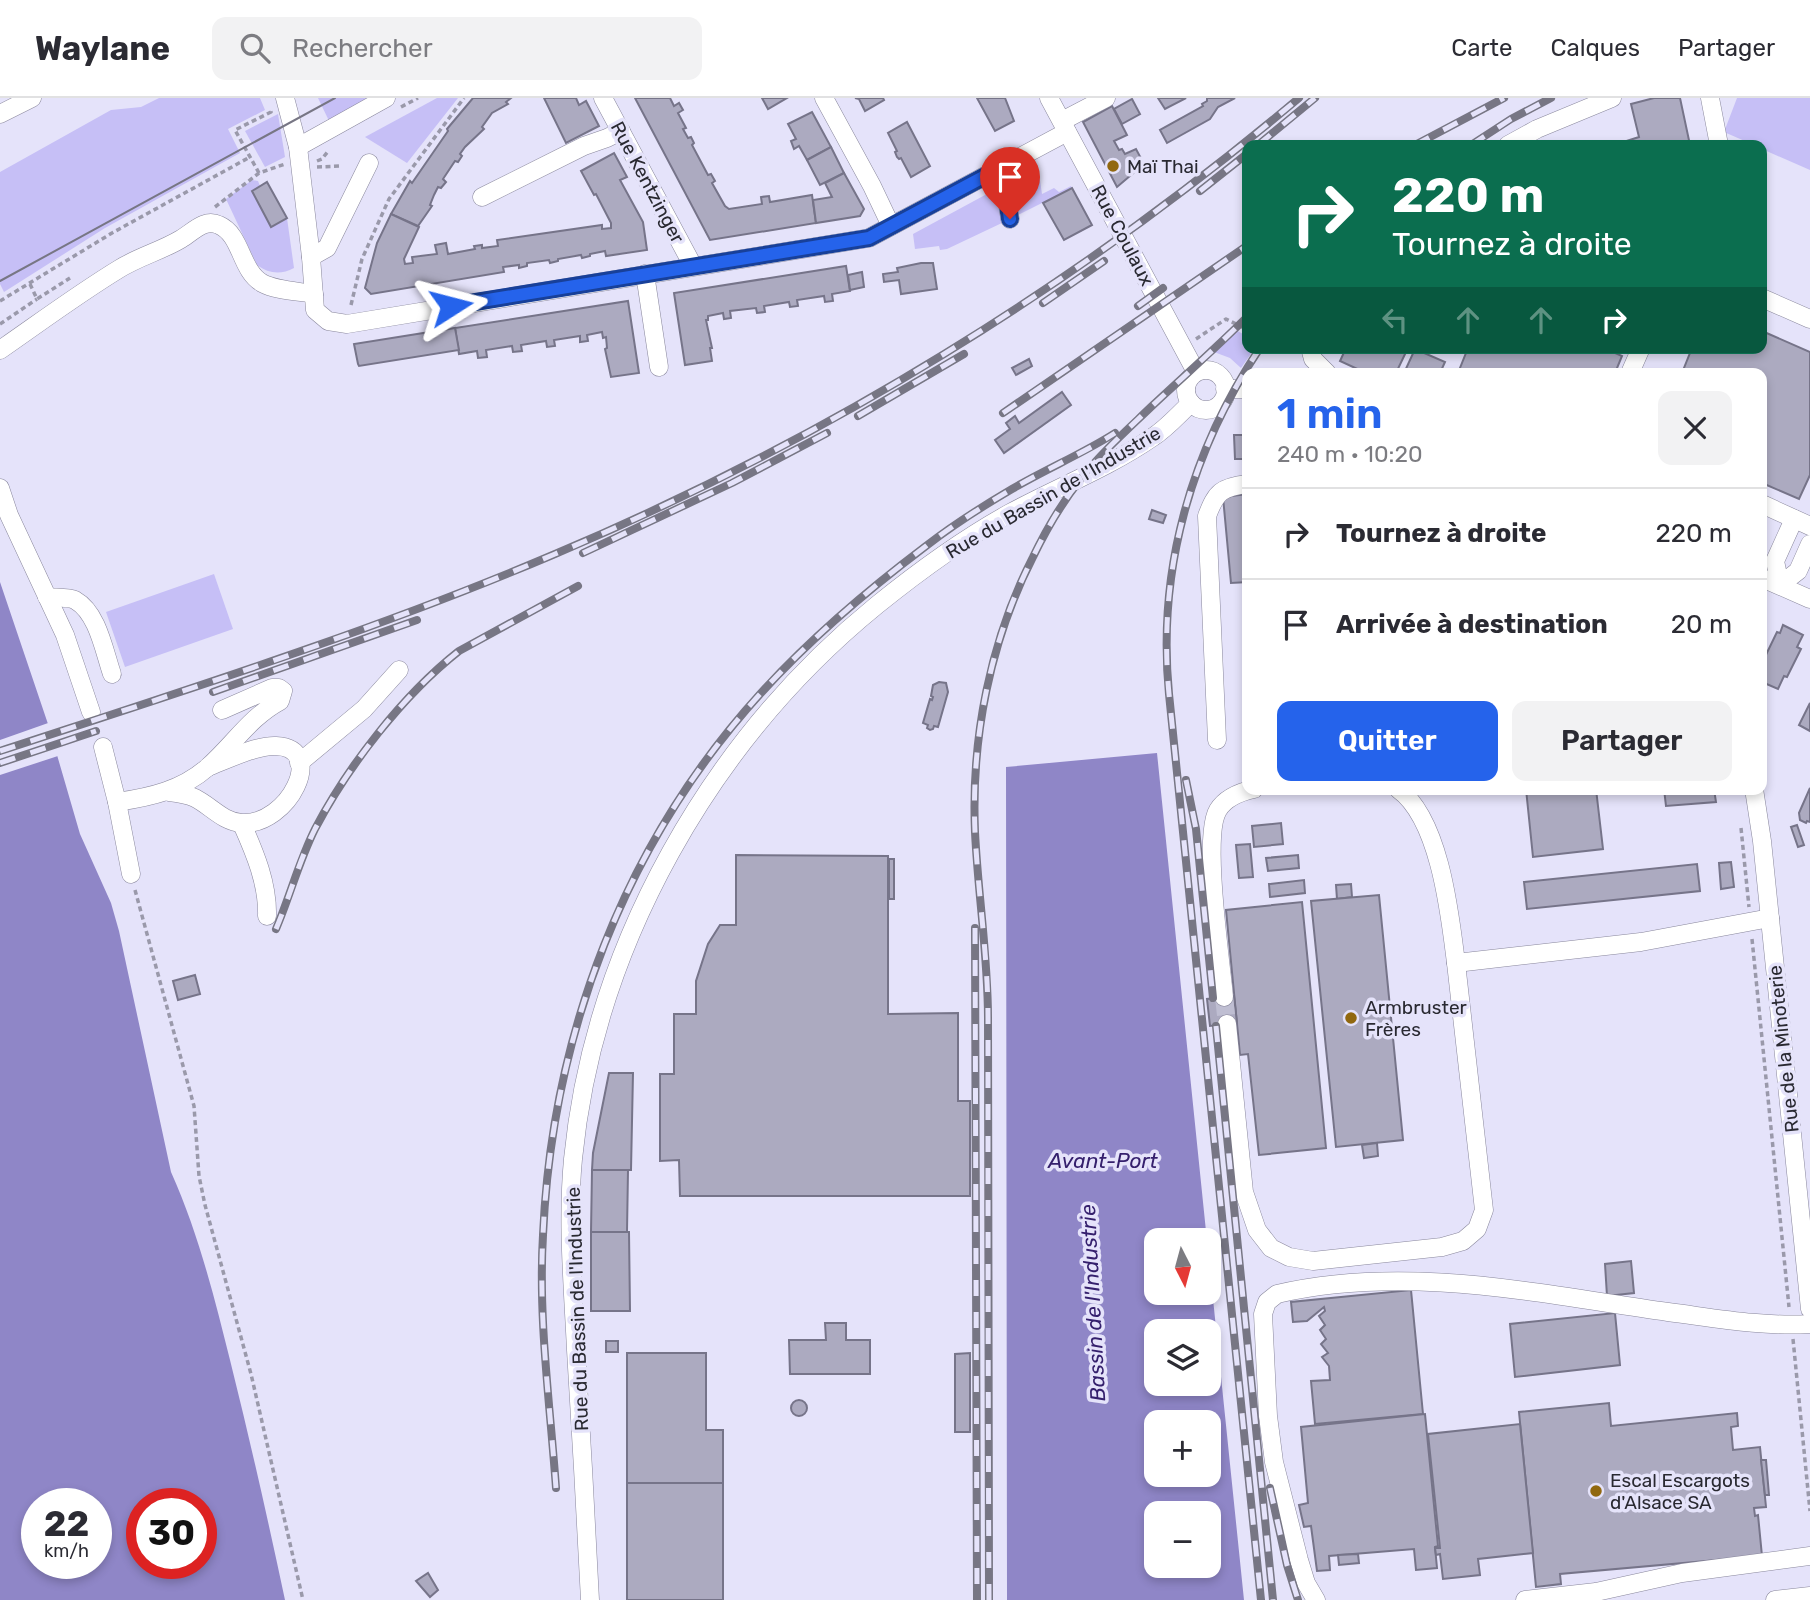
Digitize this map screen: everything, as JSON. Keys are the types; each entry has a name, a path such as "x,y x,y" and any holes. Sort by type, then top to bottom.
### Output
{"street":[{"path":"0,114 32,98"},
{"path":"285,98 298,147 314,302 328,321 347,324 693,265 859,240 878,234 1002,167 1105,98"},
{"path":"298,147 386,98"},
{"name":"Rue Kentzinger","path":"603,98 693,265"},
{"path":"824,98 891,226"},
{"name":"Rue Coulaux","path":"1049,98 1196,372"},
{"path":"1517,140 1612,98"},
{"path":"1710,98 1718,140"},
{"path":"482,197 584,146 621,131"},
{"path":"311,257 327,248 369,163"},
{"path":"1002,167 1010,219"},
{"path":"0,350 120,268 181,239 206,223 215,223 226,228 251,274 262,283 314,302"},
{"path":"645,274 659,367"},
{"path":"1767,300 1810,319"},
{"path":"1312,354 1322,368"},
{"path":"1205,370 1216,373 1224,381 1226,389 1222,401 1210,409 1201,409 1191,403 1186,390 1189,378 1196,372 1205,370"},
{"path":"1226,389 1242,389"},
{"name":"Rue du Bassin de l'Industrie","path":"590,1600 573,1279 573,1163 579,1113 597,1029 617,968 652,889 678,839 740,746 799,678 864,615 917,573 964,541 1009,514 1118,459 1157,435 1191,403"},
{"path":"1217,740 1207,516 1220,491 1232,485 1242,484"},
{"path":"0,488 9,515 65,635 91,712"},
{"path":"1767,506 1805,521 1775,561 1780,585"},
{"path":"1780,585 1798,571 1810,544"},
{"path":"1767,580 1810,599"},
{"path":"47,597 73,599 86,610 94,624 111,674"},
{"path":"299,763 364,709 399,670"},
{"path":"169,792 208,767 258,715 281,701 283,691 272,688 222,710"},
{"path":"117,802 169,792 191,796 221,817 242,824 266,818 278,810 295,792 300,779 299,763 294,753 273,746 208,767"},
{"path":"103,747 131,874"},
{"path":"1224,997 1212,876 1212,836 1218,810 1235,793 1242,792"},
{"path":"1227,1024 1244,1192 1257,1230 1271,1248 1289,1257 1313,1261 1443,1247 1464,1241 1478,1228 1484,1210 1448,903 1436,852 1420,817 1403,795"},
{"name":"Rue de la Minoterie","path":"1755,795 1810,1309"},
{"path":"242,824 264,884 268,900 267,916"},
{"path":"1457,962 1641,942 1770,918"},
{"path":"1316,1600 1306,1583 1299,1560 1274,1462 1268,1416 1263,1314 1267,1302 1278,1294 1373,1282 1430,1281 1487,1286 1754,1325 1810,1324"},
{"path":"1525,1600 1596,1592 1682,1573 1810,1556"},
{"path":"1775,1600 1810,1596"}],"path":[{"path":"347,324 362,259 388,199 464,98"},
{"path":"271,112 235,130 259,173 284,164"},
{"path":"0,301 112,233 250,157"},
{"path":"0,324 69,278"},
{"path":"30,284 37,299"},
{"path":"1190,343 1226,319 1242,327"},
{"path":"1741,828 1810,1511"},
{"path":"131,874 194,1106 205,1205 251,1374 303,1600"}],"shaded area":[{"path":"159,98 260,98 265,110 228,129 240,153 105,228 4,292 0,284 0,172 111,110 141,107"},
{"path":"318,98 376,98 330,123"},
{"path":"437,98 458,98 407,163 365,137"},
{"path":"1737,98 1810,98 1810,170 1767,151 1767,140 1742,140 1724,132"},
{"path":"278,114 285,157 265,167 245,131"},
{"path":"1038,167 1042,194 1054,188 1059,192 1071,186 1072,188 1016,216 1011,186 1021,181 1021,176"},
{"path":"252,180 258,181 260,186 252,191 271,226 287,218 294,268 275,272 257,265 226,199"},
{"path":"998,188 1004,222 947,249 940,250 939,246 915,249 913,234"},
{"path":"1236,330 1242,334 1242,354 1251,354 1241,368 1230,358 1214,352"},
{"path":"214,574 233,629 125,667 106,612"}],"water":[{"path":"0,582 48,724 80,834 111,903 119,931 171,1172 197,1241 218,1312 285,1600 0,1600"},
{"name":"Avant-Port","path":"1157,753 1206,1228 1144,1228 1144,1306 1214,1306 1215,1319 1144,1319 1144,1396 1221,1396 1221,1377 1244,1600 1007,1600 1006,767"}],"pier":[{"path":"51,722 61,755 0,775 0,740"}],"building":[{"path":"473,98 511,98 506,102 508,104 492,113 482,127 484,129 465,147 458,162 455,161 443,179 446,182 441,188 438,187 430,205 432,206 418,226 391,214 410,181 412,183 447,129"},
{"path":"544,98 576,98 579,105 586,101 599,126 566,143"},
{"path":"635,98 670,98 674,106 679,103 683,110 678,113 686,128 683,129 688,138 691,137 694,143 692,145 708,175 711,174 715,181 712,183 729,209 762,204 761,197 769,196 770,202 812,195 816,223 710,240"},
{"path":"762,98 787,98 768,109"},
{"path":"855,98 884,100 865,111 859,99"},
{"path":"977,98 1005,98 1014,121 995,131"},
{"path":"1158,98 1186,98 1165,109"},
{"path":"1207,98 1235,98 1218,107 1210,119 1167,143 1160,130 1203,106"},
{"path":"1654,98 1680,98 1689,140 1630,140 1639,137 1631,104"},
{"path":"1132,99 1140,114 1122,124 1114,109"},
{"path":"1112,106 1127,135 1114,141 1125,154 1136,149 1144,164 1117,187 1083,122"},
{"path":"812,112 831,147 807,160 799,146 794,149 791,141 796,139 788,124"},
{"path":"907,122 930,166 911,177 901,158 897,157 897,151 888,133"},
{"path":"831,147 844,173 820,185 807,160"},
{"path":"614,153 627,177 620,180 643,222 647,250 606,256 605,251 582,258 581,255 558,259 550,263 549,260 527,263 527,266 519,268 519,265 503,267 504,272 371,294 365,288 377,243 391,214 419,227 404,259 405,264 413,263 412,257 437,254 435,245 446,243 448,254 475,249 474,246 498,246 497,240 602,225 602,229 611,228 596,194 594,195 581,171"},
{"path":"844,173 864,209 860,216 816,223 813,200 832,197 825,183"},
{"path":"267,182 287,218 271,227 252,191"},
{"path":"1072,188 1092,225 1064,240 1043,203"},
{"path":"933,263 937,289 901,294 899,280 884,282 883,274 898,272 897,268"},
{"path":"846,266 850,291 832,294 833,301 825,302 824,296 797,300 798,306 790,307 789,302 764,306 765,312 757,313 756,308 730,311 731,318 724,319 723,313 708,316 706,320 712,361 685,365 674,293"},
{"path":"862,272 864,287 850,290 848,275"},
{"path":"628,301 639,373 611,377 605,349 606,337 603,338 602,332 587,335 588,341 580,342 580,336 554,340 555,346 547,347 546,341 521,345 522,351 513,352 512,346 486,350 487,357 478,358 477,351 459,354 455,328"},
{"path":"455,328 459,350 359,366 358,364 354,344"},
{"path":"1767,333 1810,352 1810,475 1799,499 1767,485 1767,368 1684,368 1690,354 1767,354"},
{"path":"1343,354 1405,354 1398,368 1355,368 1340,361"},
{"path":"1413,354 1427,354 1445,362 1442,368 1406,368"},
{"path":"1466,354 1622,356 1617,368 1460,368"},
{"path":"1029,359 1032,366 1016,375 1012,368"},
{"path":"1062,392 1071,405 1004,453 995,440 1010,429 1006,423 1015,416 1019,423"},
{"path":"1234,435 1242,435 1242,459 1235,459"},
{"path":"1242,495 1242,582 1231,583 1223,497"},
{"path":"1152,510 1166,515 1163,523 1149,519"},
{"path":"1783,625 1803,635 1797,647 1801,649 1778,689 1767,684 1767,653 1777,632 1780,633"},
{"path":"946,683 948,692 938,727 934,726 930,730 928,725 923,723 933,697 933,685"},
{"path":"1810,703 1810,731 1799,725"},
{"path":"1810,788 1810,822 1806,823 1800,820 1799,813"},
{"path":"1527,795 1597,795 1603,849 1533,857"},
{"path":"1665,795 1715,795 1716,802 1666,806"},
{"path":"1281,823 1283,844 1254,847 1252,826"},
{"path":"1797,825 1804,845 1798,847 1791,827"},
{"path":"1250,844 1253,877 1239,878 1236,845"},
{"path":"736,855 888,856 888,1014 958,1013 958,1101 970,1101 970,1196 680,1196 679,1160 660,1161 660,1074 674,1074 674,1014 696,1014 696,981 708,944 720,925 736,925"},
{"path":"1298,855 1299,868 1268,871 1266,858"},
{"path":"889,859 894,859 894,899 889,899"},
{"path":"1731,862 1734,887 1721,889 1719,863"},
{"path":"1697,864 1700,891 1527,909 1524,882"},
{"path":"1304,880 1305,893 1270,897 1269,884"},
{"path":"1351,884 1352,897 1337,899 1336,885"},
{"path":"1379,895 1403,1140 1336,1147 1311,901"},
{"path":"1302,902 1326,1148 1259,1155 1248,1054 1240,1055 1226,910"},
{"path":"195,975 200,994 178,1000 173,981"},
{"path":"1234,996 1237,1023 1210,1026 1207,999"},
{"path":"609,1073 633,1073 631,1170 592,1170"},
{"path":"1377,1143 1378,1156 1364,1158 1362,1145"},
{"path":"592,1170 628,1170 627,1232 591,1232"},
{"path":"591,1232 629,1232 630,1311 591,1311"},
{"path":"1631,1261 1634,1293 1607,1296 1605,1264"},
{"path":"1411,1290 1423,1414 1315,1424 1311,1381 1330,1380 1329,1366 1322,1357 1328,1353 1321,1344 1326,1339 1320,1330 1325,1325 1319,1316 1325,1311 1324,1307 1307,1321 1293,1322 1291,1302"},
{"path":"1615,1313 1620,1365 1515,1377 1510,1324"},
{"path":"825,1323 846,1323 846,1340 870,1340 870,1374 790,1374 789,1340 826,1340"},
{"path":"606,1341 618,1341 618,1352 606,1352"},
{"path":"627,1353 706,1353 706,1430 723,1430 723,1483 627,1483"},
{"path":"970,1353 970,1432 955,1432 955,1354"},
{"path":"799,1400 805,1402 805,1414 799,1416 793,1414 791,1408 793,1402"},
{"path":"1609,1403 1611,1426 1737,1413 1738,1426 1731,1427 1733,1450 1760,1447 1766,1507 1754,1508 1755,1516 1758,1515 1762,1556 1560,1574 1561,1584 1536,1587 1519,1412"},
{"path":"1425,1414 1438,1546 1435,1547 1437,1568 1416,1570 1414,1549 1329,1556 1330,1570 1317,1571 1311,1526 1304,1527 1299,1505 1308,1503 1301,1427"},
{"path":"1520,1424 1533,1553 1478,1559 1480,1575 1443,1579 1440,1554 1436,1555 1435,1548 1440,1548 1428,1434"},
{"path":"1761,1460 1766,1460 1769,1495 1765,1495"},
{"path":"627,1483 723,1483 723,1600 627,1600"},
{"path":"1358,1554 1359,1563 1339,1565 1338,1555"},
{"path":"428,1573 438,1590 430,1597 416,1581"}],"tunnel":[{"path":"1224,997 1227,1024"}],"tram line":[{"path":"0,281 335,98"}],"railway":[{"path":"1247,140 1299,98"},
{"path":"1264,140 1315,98"},
{"path":"1424,140 1504,98"},
{"path":"1479,140 1551,98"},
{"path":"0,751 418,609 655,510 753,462 944,354 1126,233 1242,144"},
{"path":"1200,191 1242,158"},
{"path":"1003,413 1242,249"},
{"path":"1043,303 1104,261"},
{"path":"1138,306 1163,288"},
{"path":"989,1600 988,1018 975,832 976,761 986,691 1005,622 1018,589 1043,537 1066,498 1114,442 1242,322"},
{"path":"858,416 964,354"},
{"path":"1248,368 1256,354"},
{"path":"1242,377 1215,428 1184,513 1168,602 1167,648 1169,694 1261,1600"},
{"path":"583,553 732,483 827,433"},
{"path":"556,1488 542,1298 543,1235 549,1160 562,1086 580,1014 604,944 635,877 671,812 713,751 761,693 819,635 883,580 957,523 1012,489 1115,433"},
{"path":"276,929 304,853 328,805 360,757 398,710 459,651 578,586"},
{"path":"213,692 417,620"},
{"path":"0,763 96,731"},
{"path":"1186,780 1196,829 1213,998"},
{"path":"975,928 977,1600"},
{"path":"1216,1026 1273,1600"},
{"path":"1270,1488 1287,1565 1298,1600"}],"place":[{"name":"Maï Thai","path":"1113,166"},
{"name":"Armbruster Frères","path":"1351,1018"},
{"name":"Escal Escargots d'Alsace SA","path":"1596,1491"}],"route":[{"path":"451,306 869,238 1002,167 1010,219"}],"water label":[{"name":"Bassin de l'Industrie","path":"1093,1303"}]}
